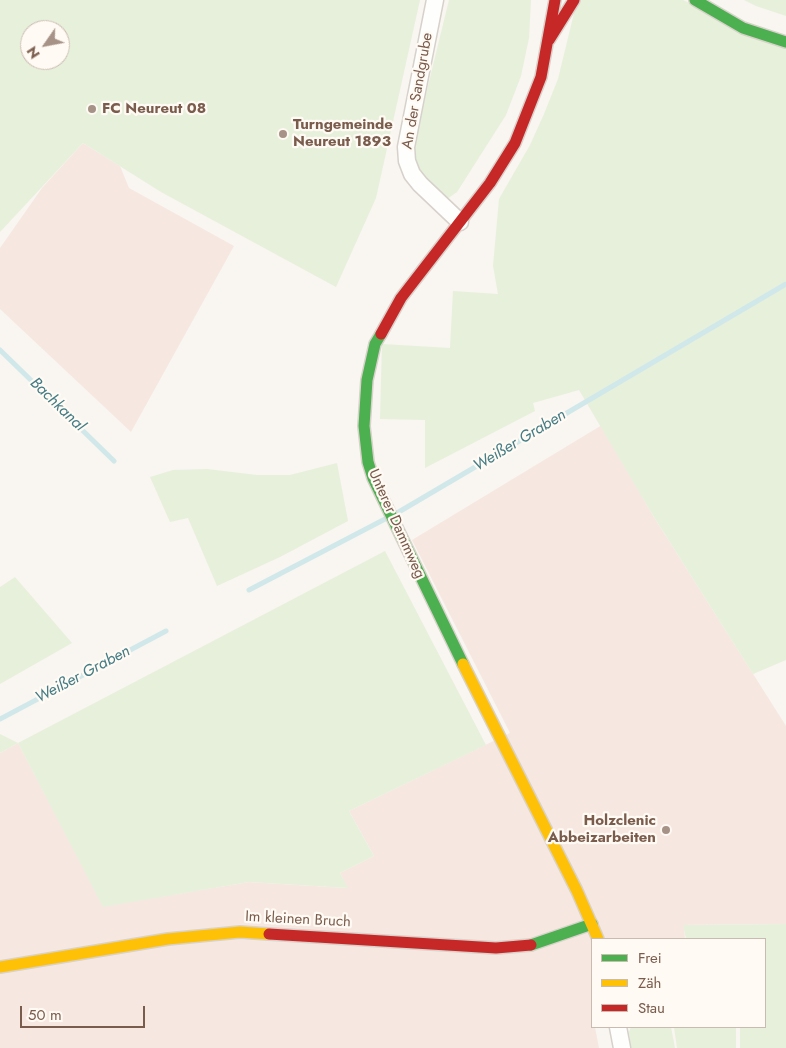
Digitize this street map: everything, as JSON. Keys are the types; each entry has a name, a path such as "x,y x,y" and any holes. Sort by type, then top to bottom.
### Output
{"main road":[{"name":"Unterer Dammweg","path":"555,0 541,77 515,143 490,183 401,298 382,330 370,362 364,403 366,446 373,478 395,527 598,938"},
{"path":"549,40 574,0"},
{"path":"695,0 743,28 786,42"},
{"name":"Im kleinen Bruch","path":"0,967 168,939 240,932 496,948 538,944 592,924"}],"street":[{"name":"An der Sandgrube","path":"436,0 406,147 407,161 412,174 420,184 460,222"},
{"path":"618,1028 622,1048"}],"shaded area":[{"path":"83,143 120,166 129,188 234,246 131,432 0,309 0,248 42,188"},
{"path":"602,425 652,514 786,726 786,924 684,925 685,938 591,938 591,1028 595,1028 599,1048 0,1048 0,753 18,743 104,906 249,882 347,888 340,873 374,856 349,811 510,733 412,540"}],"green space":[{"path":"0,0 420,0 376,198 336,287 161,192 83,143 0,232"},
{"path":"449,0 531,0 529,38 521,76 506,115 457,192 447,199 420,171 412,151"},
{"path":"581,0 683,0 786,48 786,660 753,674 652,514 579,390 533,403 535,411 425,468 425,420 380,419 382,344 450,348 453,291 498,294 493,266 499,199 530,145 544,114 558,79 575,9"},
{"path":"744,0 786,0 786,16 756,6"},
{"path":"337,463 348,521 280,557 217,586 188,518 170,522 150,477 173,470 207,469 257,475 290,475"},
{"path":"385,551 486,745 349,811 374,856 340,873 348,888 249,882 103,907 18,743"},
{"path":"15,577 72,643 0,684 0,587"},
{"path":"0,734 18,743 0,753"},
{"path":"786,924 786,1048 740,1048 740,1028 766,1028 766,938 686,938 683,925"},
{"path":"631,1028 671,1028 675,1048 631,1048 629,1032"},
{"path":"674,1028 736,1028 736,1048 677,1048"}],"waterway":[{"name":"Weißer Graben","path":"397,513 786,284"},
{"name":"Bachkanal","path":"0,350 114,461"},
{"name":"Weißer Graben","path":"249,590 387,518"},
{"name":"Weißer Graben","path":"0,719 166,631"}],"traffic: fast":[{"path":"695,0 743,28 786,42"},
{"path":"381,334 375,344 367,380 364,426 368,462 373,478 463,664"},
{"path":"531,945 592,924"}],"traffic: slow":[{"path":"463,664 577,891 598,938"},
{"path":"0,967 168,939 240,932 269,934"}],"traffic: jam":[{"path":"381,334 401,298 490,183 515,143 541,77 555,0"},
{"path":"549,40 574,0"},
{"path":"269,934 496,948 531,945"}],"place":[{"name":"FC Neureut 08","path":"92,109"},
{"name":"Turngemeinde Neureut 1893","path":"283,134"},
{"name":"Holzclenic Abbeizarbeiten","path":"666,830"}]}
